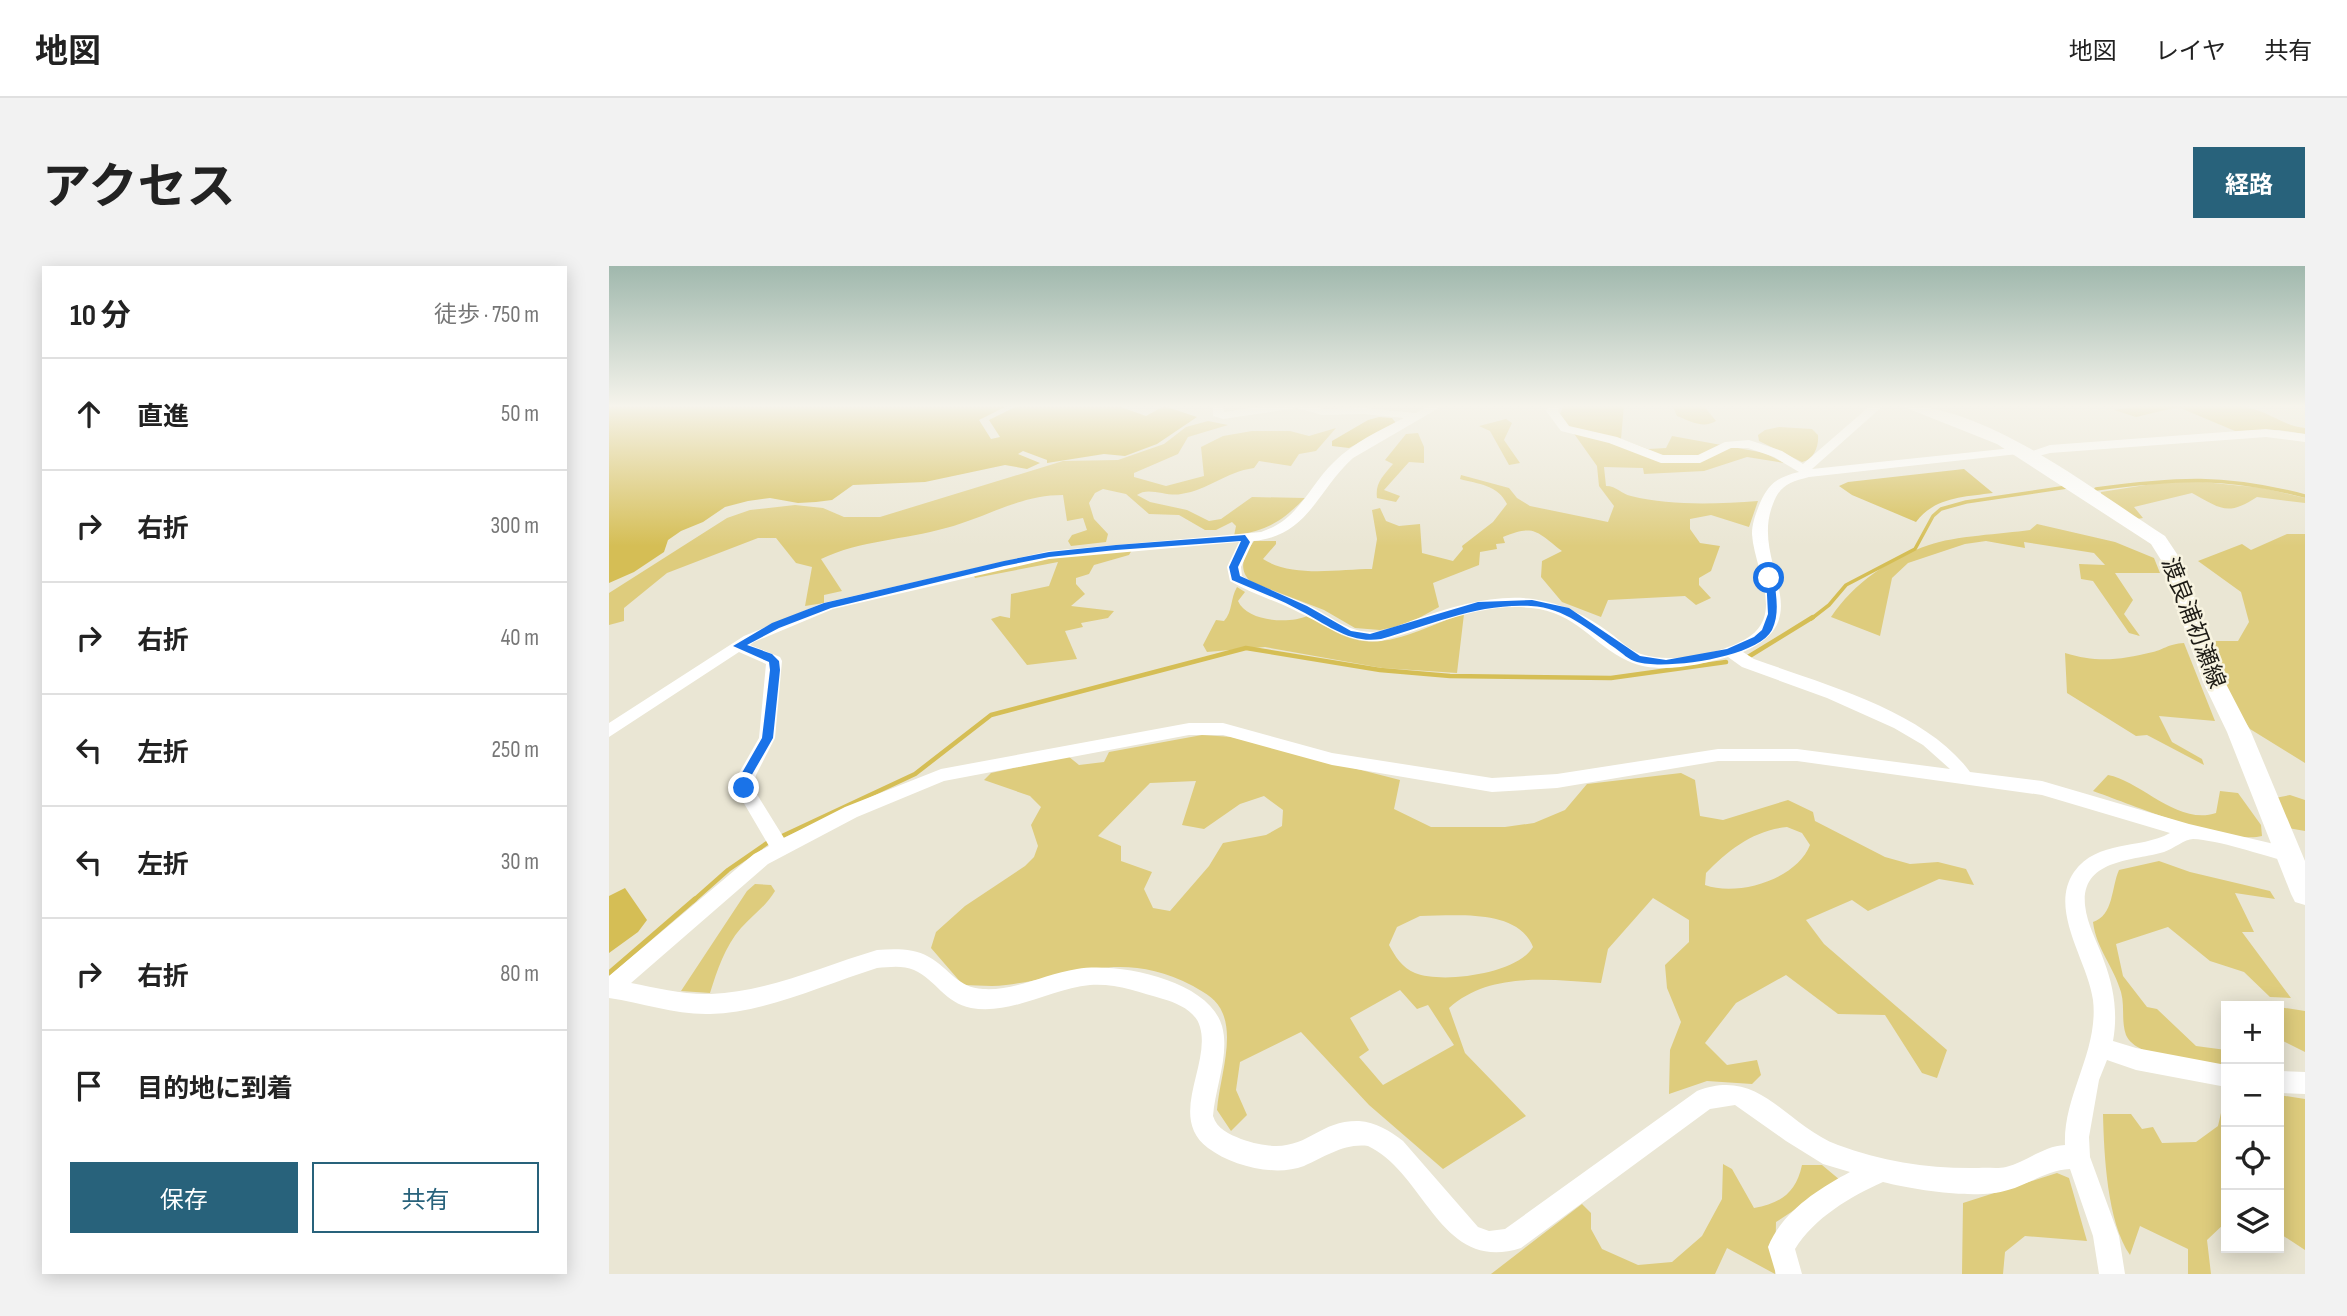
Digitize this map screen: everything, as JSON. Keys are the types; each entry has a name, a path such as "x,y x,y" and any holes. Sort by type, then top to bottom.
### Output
{"main road":[{"name":"渡良浦初瀬線","path":"2022,453 2141,527 2165,548 2214,682 2239,733 2305,894"}],"street":[{"path":"609,731 738,646 775,625 828,606 965,572 1049,555 1273,534 1303,515 1327,476 1354,452"},
{"path":"1637,452 1647,457 1700,458 1713,452"},
{"path":"1772,452 1807,471"},
{"path":"1807,471 1827,452"},
{"path":"1245,538 1246,542 1234,567 1235,578 1360,636 1381,636 1478,605 1509,602 1566,610 1637,659 1666,663 1730,651 1758,639 1771,624 1773,614 1769,578 1759,533 1773,488 1787,479 1807,471 2029,452"},
{"path":"738,646 774,661 767,738 764,749 744,778 744,788 776,843"},
{"path":"1730,651 1748,663 1886,715 1945,753 1960,765 1964,776"},
{"path":"609,989 776,843 941,775 1189,729 1223,729 1332,759 1492,785 1557,781 1679,760 1756,753 1797,755 1964,776 2073,795 2189,831 2288,854"},
{"path":"2112,1274 2106,1236 2078,1157 2077,1137 2088,1080 2106,1025 2097,971 2077,923 2075,904 2079,881 2089,867 2106,858 2168,843 2189,831"},
{"path":"609,989 687,1003 713,1004 745,998 877,959 895,957 923,965 955,993 970,998 1003,998 1091,976 1123,978 1191,1000 1204,1012 1213,1027 1201,1111 1202,1126 1215,1139 1274,1159 1289,1158 1349,1133 1364,1132 1383,1140 1407,1163 1463,1229 1478,1241 1495,1244 1512,1239 1705,1099 1720,1094 1735,1094 1750,1100 1794,1133 1832,1155 1879,1171 1944,1181 2006,1179 2055,1158 2078,1157"},
{"path":"2101,1047 2136,1059 2221,1075"},
{"path":"2284,1082 2305,1083"},
{"path":"1789,1274 1781,1247 1789,1233 1852,1182 1879,1171"}],"shaded area":[{"path":"609,452 1021,452 1018,454 1040,463 1027,469 1005,465 925,482 853,485 832,500 798,503 770,498 725,507 668,540 664,552 634,572 609,583"},
{"path":"1026,452 1136,452 1125,456 1104,454 1047,463 1047,460"},
{"path":"1141,452 1179,452 1134,473 1134,477 1166,486 1204,476 1202,452 1310,452 1299,454 1291,466 1259,461 1254,468 1234,473 1191,492 1176,495 1147,491 1137,495 1150,502 1187,510 1209,521 1221,519 1252,497 1305,498 1281,519 1256,531 1234,536 1236,526 1232,522 1216,530 1205,530 1179,515 1149,514 1126,494 1103,489 1095,493 1089,503 1094,519 1108,534 1106,542 1071,546 1068,541 1072,535 1087,530 1083,518 1067,521 1063,495 1047,496 946,528 867,544 821,559 842,591 824,595 824,603 805,606 812,567 796,563 776,538 758,538 667,573 624,608 624,621 609,625 609,593 727,518 750,510 795,505 823,508 844,517 880,517 1063,461 1118,460"},
{"path":"1391,452 1424,452 1424,463 1409,462 1384,490 1400,496 1396,502 1377,498 1379,484 1393,464 1385,460"},
{"path":"1502,452 1512,452 1520,463 1509,465"},
{"path":"1587,452 1760,452 1784,463 1747,457 1704,471 1644,474 1643,468 1604,467 1606,486 1631,496 1678,503 1758,501 1749,527 1711,515 1690,519 1690,529 1700,543 1720,546 1711,571 1699,578 1699,585 1711,598 1696,605 1685,596 1608,600 1601,617 1562,602 1541,577 1542,561 1562,551 1540,534 1529,530 1503,537 1505,543 1496,544 1497,549 1480,552 1479,565 1433,583 1439,607 1408,624 1380,630 1355,628 1324,610 1251,582 1244,572 1243,562 1254,541 1276,541 1263,559 1288,569 1372,569 1377,539 1372,510 1380,508 1386,521 1399,526 1420,524 1422,553 1453,561 1463,549 1462,546 1493,522 1507,504 1493,489 1460,479 1461,475 1509,488 1517,498 1530,506 1608,522 1614,506 1599,486 1597,466"},
{"path":"1782,452 1815,452 1802,462"},
{"path":"1964,469 1993,493 1960,497 1941,503 1932,507 1916,522 1852,495 1839,486 1848,482"},
{"path":"2193,481 2263,488 2305,498 2305,503 2257,497 2238,507 2224,508 2192,493 2134,507 2143,518 2137,519 2101,497 2101,492 2165,482"},
{"path":"2037,524 2115,542 2154,558 2160,573 2115,573 2133,600 2124,614 2140,636 2129,633 2093,581 2081,579 2079,564 2105,565 2094,553 2024,542 2025,548 1986,541 1965,544 1908,563 1892,578 1880,636 1831,617 1851,593 1874,573 1915,550 1951,539 2030,530"},
{"path":"2287,534 2305,534 2305,763 2250,729 2229,700 2210,641 2238,641 2249,622 2241,592 2198,561 2242,544 2251,550"},
{"path":"1132,550 1129,555 1094,565 1089,574 1076,578 1076,584 1085,594 1071,606 1114,611 1108,618 1081,623 1083,627 1065,631 1077,659 1027,665 991,619 1000,616 1010,618 1011,594 1049,586 1058,562 975,578 973,574 1045,558"},
{"path":"1237,587 1245,592 1238,601 1243,608 1259,617 1290,620 1307,616 1342,635 1362,641 1392,639 1464,614 1457,673 1382,668 1265,647 1207,652 1203,645 1216,620 1224,621 1227,617"},
{"path":"2184,643 2215,721 2159,716 2172,742 2202,759 2204,765 2147,735 2136,736 2067,693 2065,653 2098,659 2119,658"},
{"path":"1202,735 1232,737 1400,780 1394,809 1431,827 1505,827 1534,823 1565,810 1587,784 1681,773 1695,780 1700,816 1723,820 1788,800 1813,812 1815,821 1885,857 1910,864 1938,862 1966,869 1974,885 1939,879 1868,911 1852,900 1806,920 1824,944 1947,1050 1937,1078 1922,1073 1885,1015 1838,1014 1786,975 1736,1003 1705,1043 1727,1065 1757,1060 1761,1075 1752,1084 1707,1081 1669,1094 1670,1050 1681,1022 1667,988 1665,965 1689,942 1689,920 1653,898 1608,949 1601,983 1521,980 1502,983 1465,996 1449,1008 1465,1053 1526,1116 1443,1169 1369,1105 1301,1032 1240,1062 1236,1090 1247,1115 1231,1131 1217,1110 1226,1049 1226,1025 1218,1004 1203,992 1168,975 1122,967 1100,968 1006,985 963,985 931,948 936,932 965,906 1025,866 1034,857 1038,846 1031,825 1041,807 1030,796 984,780 991,773 1068,756 1079,765 1104,762 1109,752","holes":["1196,781 1182,825 1204,829 1240,804 1264,796 1283,810 1282,826 1266,835 1223,843 1209,866 1170,911 1153,908 1144,889 1152,872 1121,861 1121,846 1098,836 1150,783","1787,827 1802,833 1810,845 1793,867 1780,876 1749,887 1733,889 1705,885 1706,873 1723,857 1742,842","1420,916 1484,917 1514,926 1525,934 1533,947 1512,964 1496,970 1460,977 1427,976 1406,968 1389,945 1397,927","1400,990 1417,1009 1428,1005 1454,1045 1383,1085 1359,1057 1369,1050 1350,1018"]},
{"path":"2108,775 2133,785 2174,808 2202,815 2216,813 2220,791 2238,793 2261,825 2262,836 2226,835 2203,829 2093,791"},
{"path":"2290,795 2305,800 2305,831 2288,828 2275,798"},
{"path":"2159,861 2190,872 2270,891 2275,899 2235,893 2254,932 2242,932 2291,998 2270,997 2244,972 2210,961 2168,927 2116,944 2123,976 2147,1007 2157,1009 2196,1046 2221,1049 2221,1065 2156,1055 2132,1043 2126,1035 2121,992 2093,922 2105,913 2108,907 2119,870"},
{"path":"755,884 771,885 775,891 730,943 710,993 681,991 747,891"},
{"path":"625,888 647,920 638,932 609,953 609,896"},
{"path":"2284,1008 2305,1011 2305,1052 2284,1042"},
{"path":"2284,1096 2305,1099 2305,1250 2284,1236"},
{"path":"2221,1113 2221,1227 2207,1240 2211,1274 2188,1274 2188,1249 2140,1226 2130,1255 2116,1225 2108,1187 2103,1114 2131,1114 2142,1129 2153,1127 2162,1143 2196,1142 2218,1126"},
{"path":"1723,1164 1732,1169 1754,1208 1772,1203 1786,1195 1796,1183 1802,1165 1822,1165 1840,1180 1776,1222 1775,1274 1727,1248 1715,1274 1491,1274 1582,1204 1591,1213 1591,1229 1602,1249 1638,1265 1672,1262 1702,1236 1722,1199"},
{"path":"2057,1173 2069,1178 2087,1241 2025,1236 2005,1252 2003,1274 1962,1274 1963,1203"}],"waterway":[{"path":"2096,489 2151,482 2200,480 2250,484 2305,496"},
{"path":"1811,619 1829,605 1846,585 1915,549 1933,516 1941,509 1966,502 2067,487"},
{"path":"1748,657 1813,617"},
{"path":"778,838 915,774 991,715 1246,648 1380,670 1450,676 1611,678 1726,662"},
{"path":"693,901 728,870 770,841"},
{"path":"609,973 695,899"}],"route":[{"path":"744,788 744,778 764,749 767,738 775,670 774,661 768,656 738,646 775,625 828,606 1004,564 1049,555 1116,547 1245,538 1246,542 1234,567 1235,578 1250,587 1304,608 1348,633 1381,636 1478,605 1532,603 1566,610 1637,659 1666,663 1730,651 1758,639 1771,624 1773,614 1769,578"}]}
